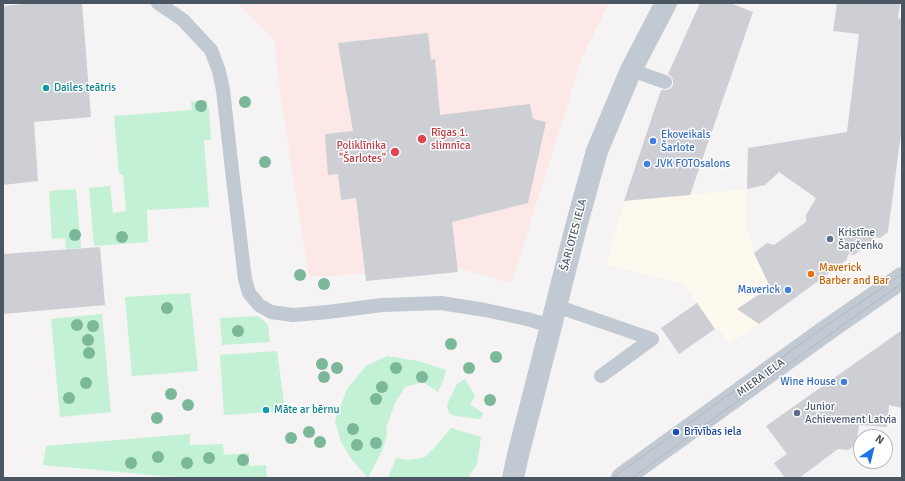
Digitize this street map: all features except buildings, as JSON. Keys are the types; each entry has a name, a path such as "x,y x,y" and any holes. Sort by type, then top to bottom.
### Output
{"street":[{"name":"ŠARLOTES IELA","path":"513,478 576,223 597,151 631,70 666,3"},
{"name":"MIERA IELA","path":"622,478 827,330 902,278"}],"lane":[{"path":"158,3 183,20 211,50 219,71 223,90 245,279 249,293 259,305 271,312 293,315 382,305 441,303 527,319 554,316 652,340 601,376"},
{"path":"631,70 664,82"}],"shaded area":[{"name":"Rīgas 1. slimnīca","path":"237,3 609,3 582,57 511,283 459,268 309,277 281,98 274,39"},
{"path":"747,189 746,226 754,253 781,309 729,344 718,327 715,329 684,284 607,265 624,201"}],"green space":[{"path":"207,100 206,108 209,108 211,140 204,140 209,207 147,210 148,242 94,246 89,188 110,186 113,213 126,211 123,175 119,174 114,116 192,110 191,102"},
{"path":"76,189 81,248 66,249 65,238 52,239 49,191"},
{"path":"190,293 198,371 132,376 125,297"},
{"path":"102,314 111,412 60,417 51,319"},
{"path":"258,316 268,325 270,342 222,345 220,318"},
{"path":"277,351 285,411 224,415 220,355"},
{"path":"387,356 418,361 446,370 438,392 423,382 405,387 395,403 386,428 387,435 382,451 368,478 352,460 341,442 335,421 347,389 366,366"},
{"path":"465,379 475,396 470,404 483,413 480,419 455,416 449,413 447,405 450,398 457,384"},
{"path":"451,428 481,437 477,464 468,478 388,478 396,458 410,460 425,457"},
{"path":"190,434 190,445 223,444 224,455 249,453 249,466 266,465 267,478 184,478 43,465 46,446"}],"tram line":[{"path":"612,478 823,328 902,274"},
{"path":"632,478 902,283"}],"place":[{"name":"Dailes teātris","path":"46,88"},
{"name":"Rīgas 1. slimnīca","path":"422,139"},
{"name":"Ekoveikals Šarlote","path":"653,141"},
{"name":"Poliklīnika \"Šarlotes\"","path":"395,152"},
{"name":"JVK FOTOsalons","path":"647,164"},
{"name":"Kristīne Šapčenko","path":"830,239"},
{"name":"Maverick Barber and Bar","path":"811,274"},
{"name":"Maverick","path":"788,290"},
{"name":"Wine House","path":"844,382"},
{"name":"Māte ar bērnu","path":"266,410"},
{"name":"Junior Achievement Latvia","path":"797,413"},
{"name":"Brīvības iela","path":"676,432"}]}
